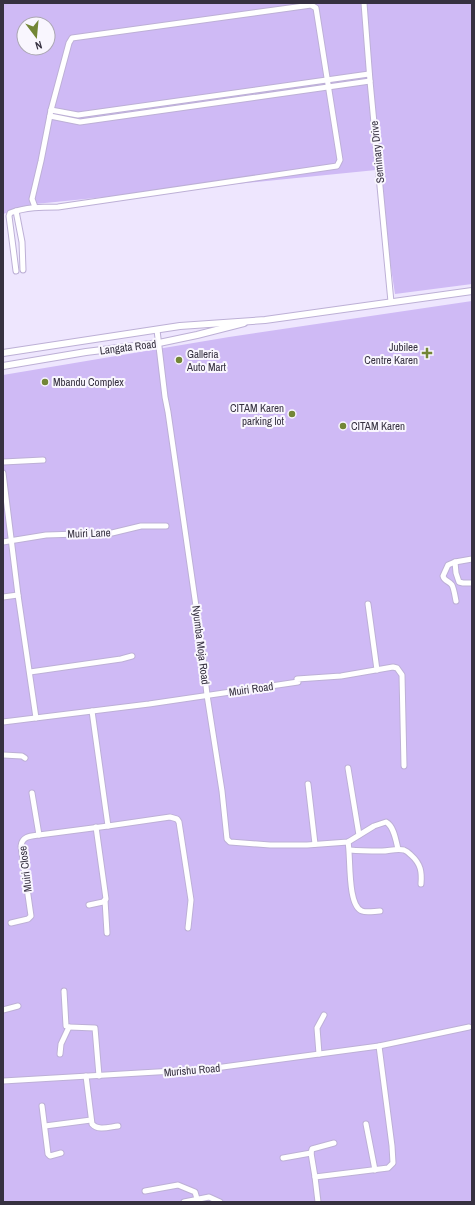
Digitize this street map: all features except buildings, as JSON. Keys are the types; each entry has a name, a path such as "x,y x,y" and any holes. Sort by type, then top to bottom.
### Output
{"main road":[{"name":"Langata Road","path":"3,366 86,352 159,342 196,335 251,321 472,291"},
{"name":"Langata Road","path":"3,353 202,324 251,321"}],"street":[{"name":"Seminary Drive","path":"364,3 369,74 391,302"},
{"path":"16,271 9,216 10,213 16,211 35,207 58,207 336,167 339,165 340,160 317,10 311,5 72,38 69,43 51,113 32,199 35,207"},
{"path":"51,113 78,115 369,74"},
{"path":"51,113 80,122 370,81"},
{"path":"16,211 22,242 23,270"},
{"name":"Nyumba Moja Road","path":"157,330 165,396 201,641 207,695 222,790 227,839 230,842 270,845 348,842"},
{"path":"3,462 43,460"},
{"path":"3,473 18,595 36,718"},
{"name":"Muiri Lane","path":"3,542 46,535 112,533 141,526 166,526"},
{"path":"456,601 453,587 442,576 448,565 455,562 472,559"},
{"path":"455,562 459,582 463,584 472,583"},
{"path":"3,597 18,595"},
{"path":"368,604 377,670"},
{"path":"30,672 121,659 132,656"},
{"name":"Muiri Road","path":"3,722 298,682 297,679 341,676 397,668 402,675 404,766"},
{"path":"92,711 108,826"},
{"path":"3,755 22,756 25,758"},
{"path":"348,768 359,835"},
{"path":"308,784 316,844"},
{"path":"32,793 39,835"},
{"name":"Muiri Close","path":"11,922 28,919 31,916 21,846 21,842 24,839 39,835 162,818 173,818 178,820 180,824 191,900 188,928"},
{"path":"380,911 362,911 355,905 351,884 350,850 348,842 374,826 388,823 393,831 398,849"},
{"path":"96,827 105,900 107,933"},
{"path":"350,850 367,851 398,849 406,851 419,864 422,872 421,884"},
{"path":"88,905 105,900"},
{"path":"64,991 66,1026 95,1028 99,1076"},
{"path":"3,1010 18,1006"},
{"path":"319,1054 317,1028 324,1015"},
{"path":"60,1054 62,1044 69,1027"},
{"name":"Murishu Road","path":"3,1081 208,1069 379,1046 469,1027"},
{"path":"315,1178 388,1168 393,1163 379,1046"},
{"path":"86,1076 91,1120 94,1127 118,1126"},
{"path":"42,1106 48,1154 50,1156 61,1153"},
{"path":"45,1126 91,1120"},
{"path":"366,1124 375,1170"},
{"path":"318,1202 311,1153 313,1148 334,1143"},
{"path":"283,1158 311,1153"},
{"path":"145,1191 178,1185 195,1192 198,1201"},
{"path":"184,1202 198,1201 209,1197 220,1202"}],"shaded area":[{"path":"3,3 472,3 472,284 395,294 376,170 35,204 3,214"},
{"path":"472,301 472,1202 3,1202 3,375 229,337"}],"place":[{"name":"Jubilee Centre Karen","path":"427,353"},
{"name":"Galleria Auto Mart","path":"179,360"},
{"name":"Mbandu Complex","path":"45,382"},
{"name":"CITAM Karen parking lot","path":"292,414"},
{"name":"CITAM Karen","path":"343,426"}]}
